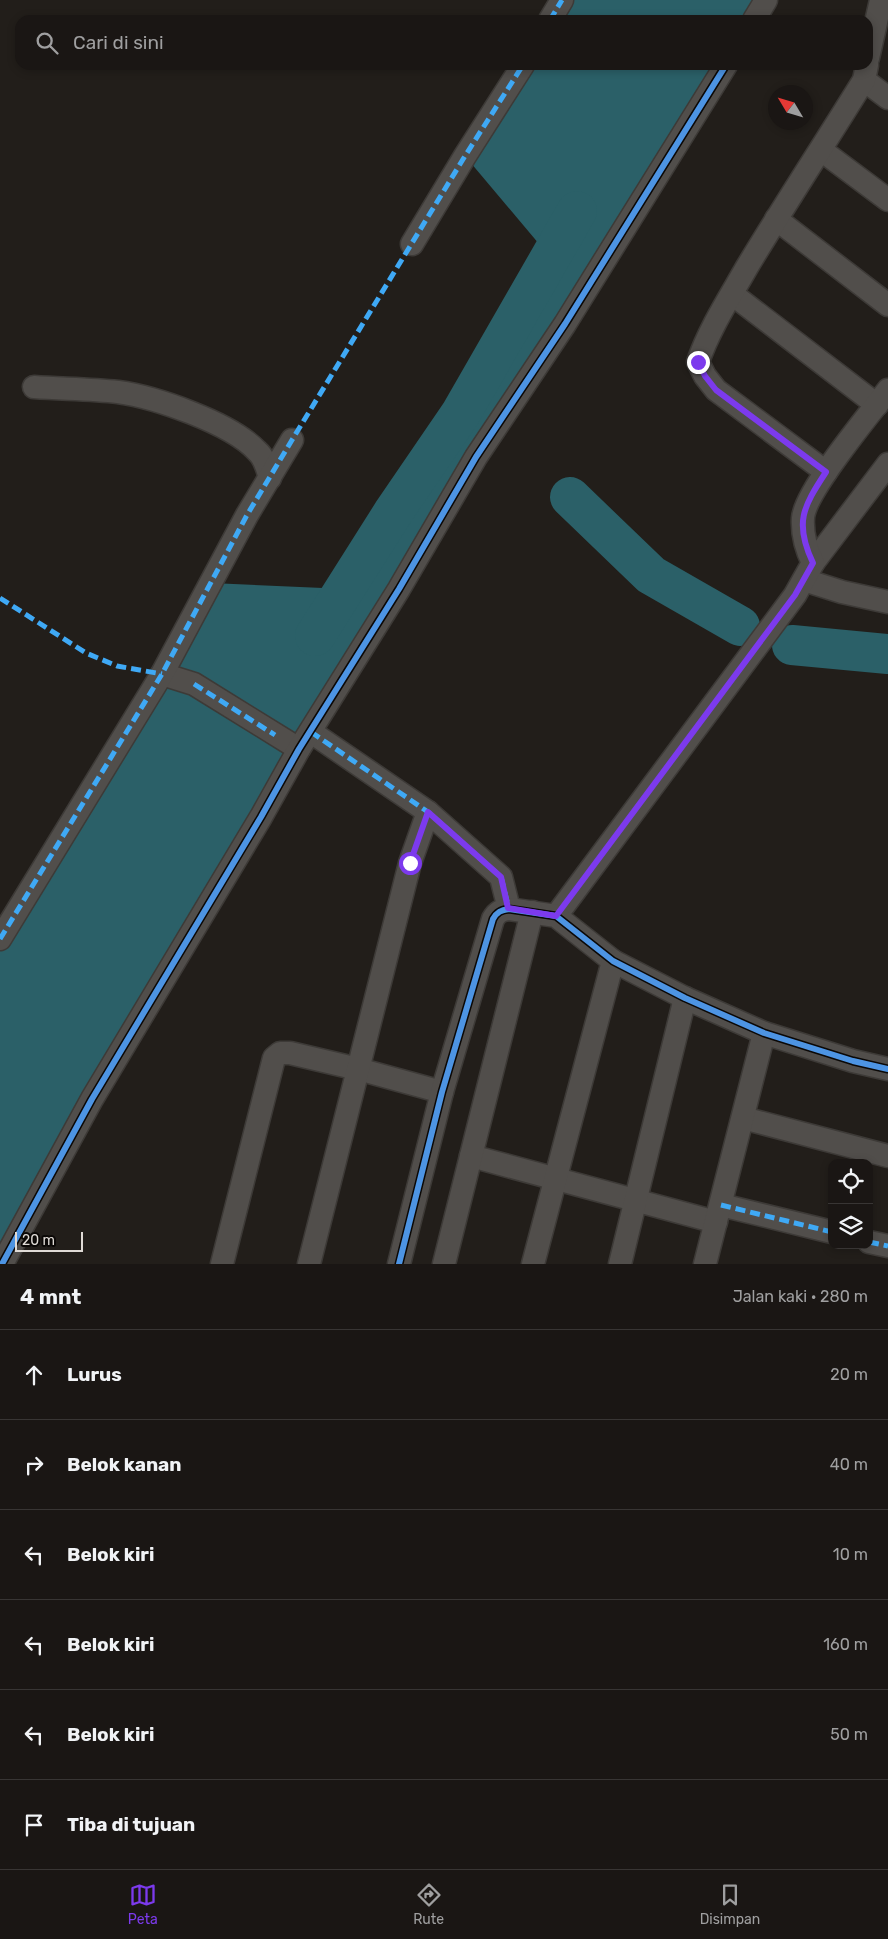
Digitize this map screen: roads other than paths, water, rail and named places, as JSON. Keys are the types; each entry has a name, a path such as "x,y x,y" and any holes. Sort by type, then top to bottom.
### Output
{"street":[{"path":"553,15 562,0"},
{"path":"757,15 766,0"},
{"path":"873,36 881,0"},
{"path":"412,244 520,70"},
{"path":"2,1264 92,1099 305,740 399,589 476,457 565,324 723,70"},
{"path":"826,472 716,390 705,376 698,362 732,294 776,219 821,150 865,70"},
{"path":"867,70 888,98"},
{"path":"821,150 888,200"},
{"path":"776,219 888,305"},
{"path":"732,294 882,397 826,472 808,500 803,517 804,579"},
{"path":"34,387 119,392 151,399 188,412 249,442 259,452 265,462 270,478"},
{"path":"0,939 162,674 247,515 292,440"},
{"path":"399,1264 442,1092 495,914 508,908 532,912 562,908 747,659 888,464"},
{"path":"804,579 842,592 888,602"},
{"path":"162,674 194,684 275,735 305,740 428,812 501,877 508,908"},
{"path":"309,1264 410,863 428,812"},
{"path":"562,908 613,961 685,998 764,1033 888,1070"},
{"path":"444,1264 532,912"},
{"path":"533,1264 613,961"},
{"path":"620,1264 637,1201 685,998"},
{"path":"706,1264 764,1033"},
{"path":"222,1264 274,1058 280,1053 290,1053 358,1069 442,1092"},
{"path":"743,1118 888,1156"},
{"path":"471,1156 637,1201 828,1231"},
{"path":"873,1243 888,1246"}],"water":[{"path":"564,0 765,0 756,15 554,15"},
{"path":"520,70 722,70 0,1264 0,940 211,583 346,589 394,511 461,413 550,257 465,156"}],"waterway":[{"path":"315,636 394,511 461,413 577,211"},
{"path":"570,497 651,575 740,626"},
{"path":"792,645 888,654"}]}
